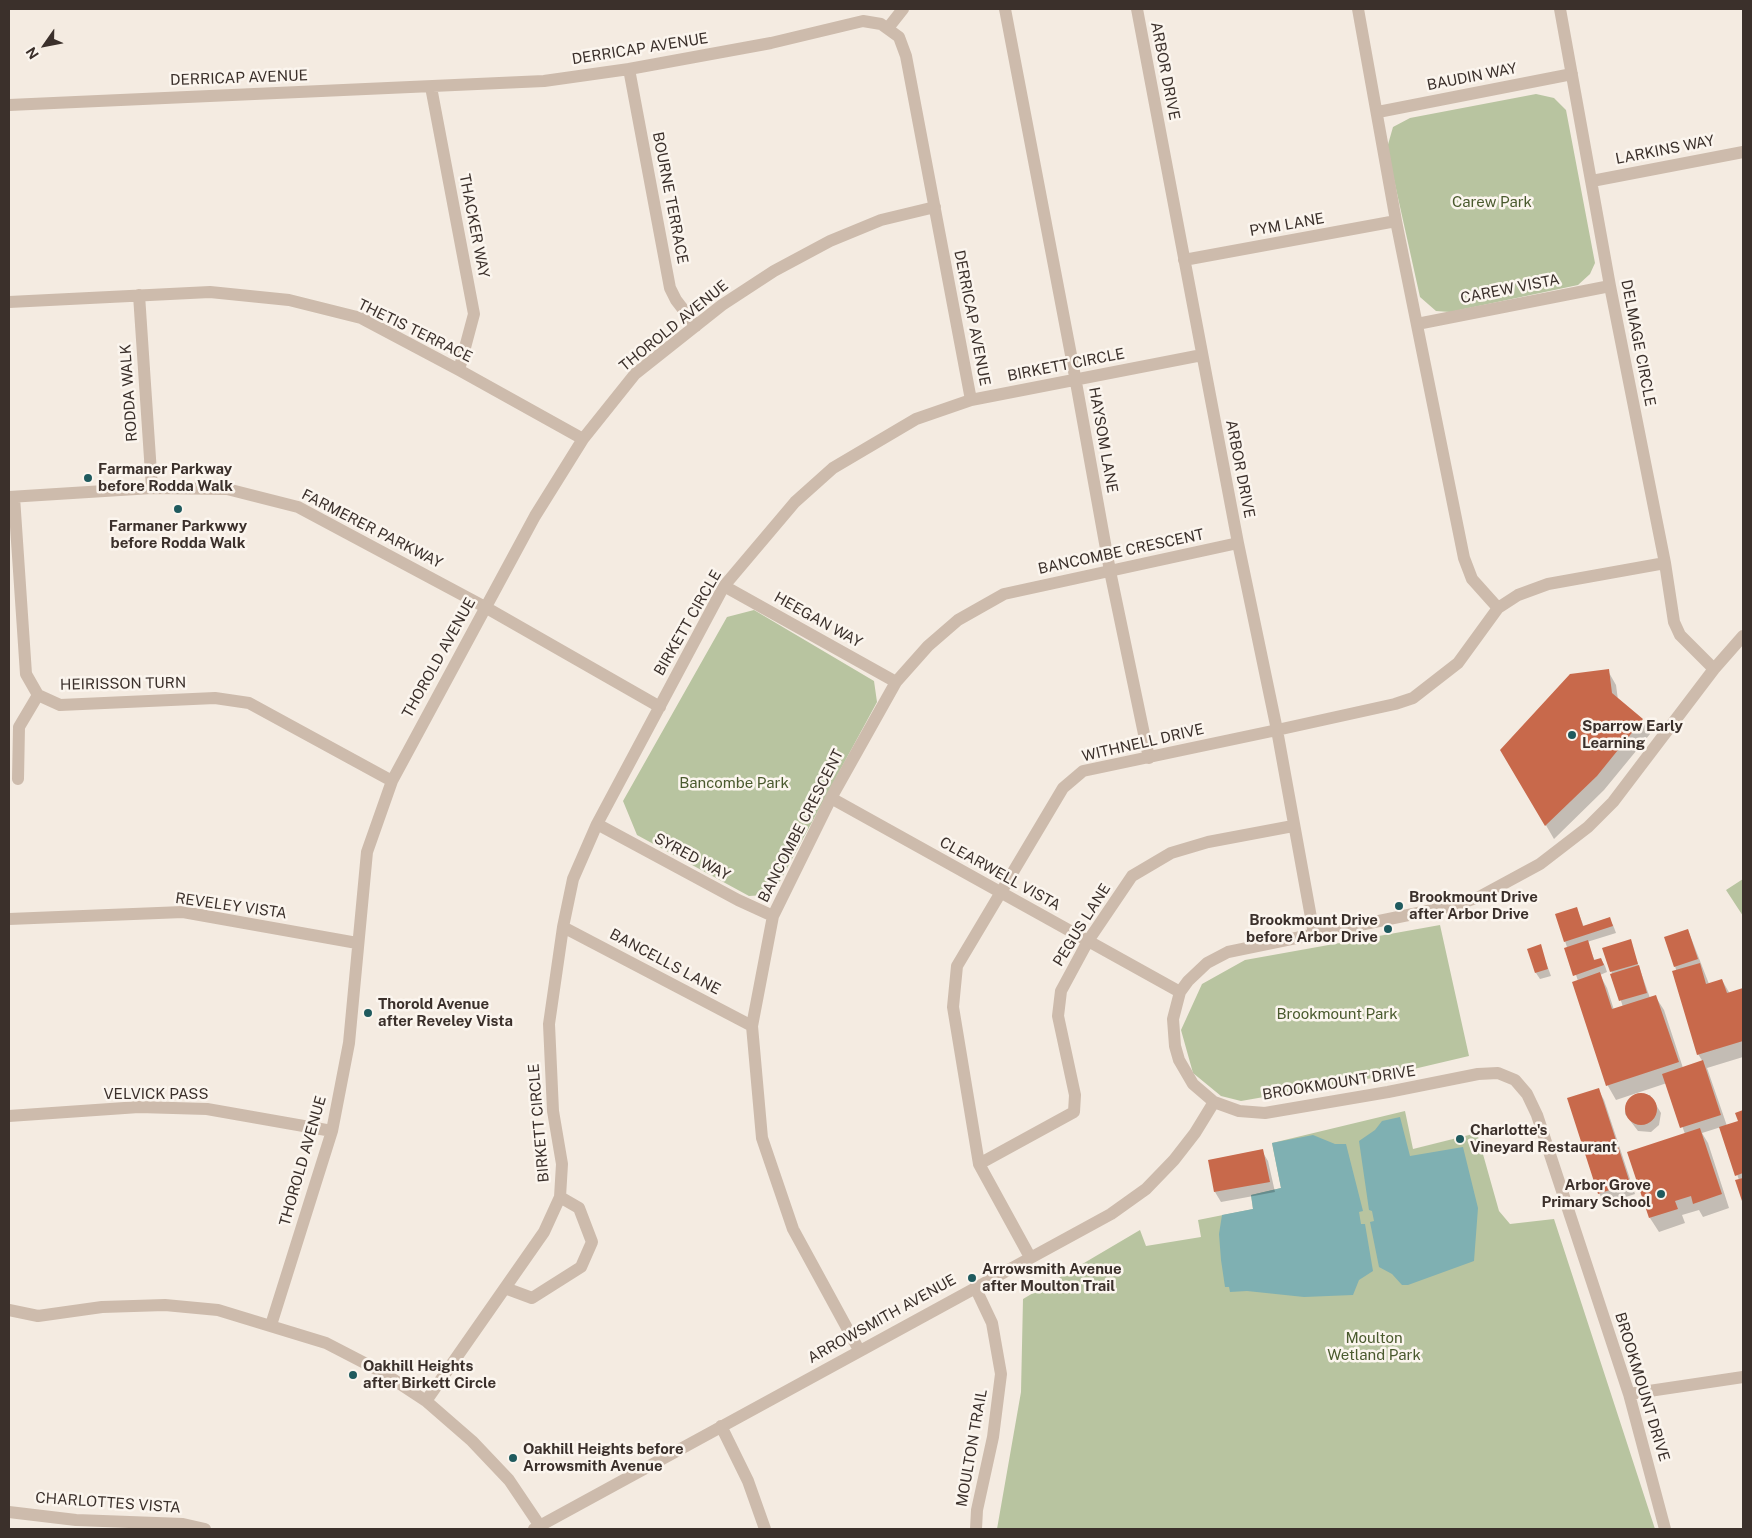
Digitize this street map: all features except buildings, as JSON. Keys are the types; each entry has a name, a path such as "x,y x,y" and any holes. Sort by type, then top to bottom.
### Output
{"street":[{"path":"888,28 903,9"},
{"name":"HAYSOM LANE","path":"1005,9 1110,571 1149,758"},
{"name":"ARBOR DRIVE","path":"1137,9 1238,543 1277,730 1314,934"},
{"path":"1358,9 1378,112 1396,221 1466,564 1478,586 1498,608"},
{"name":"DELMAGE CIRCLE","path":"1560,9 1610,286 1665,563 1674,622 1680,635 1714,669"},
{"name":"DERRICAP AVENUE","path":"9,105 544,81 629,69 771,44 863,21 873,22 888,28 899,37 906,56 971,400"},
{"name":"BOURNE TERRACE","path":"629,69 670,288 676,300 696,326"},
{"name":"BAUDIN WAY","path":"1378,112 1572,74"},
{"name":"THACKER WAY","path":"431,87 474,314 459,370"},
{"name":"LARKINS WAY","path":"1592,181 1743,152"},
{"name":"THOROLD AVENUE","path":"271,1325 332,1131 350,1043 357,943 367,852 392,781 535,516 583,439 635,374 722,305 800,256 881,220 935,207"},
{"name":"PYM LANE","path":"1184,260 1396,221"},
{"name":"CAREW VISTA","path":"1417,324 1610,286"},
{"name":"THETIS TERRACE","path":"9,302 210,292 289,300 361,318 583,439"},
{"name":"RODDA WALK","path":"139,295 152,488"},
{"name":"BIRKETT CIRCLE","path":"426,1401 544,1232 560,1197 562,1164 552,1111 549,1024 563,927 573,879 597,824 724,586 795,502 833,468 916,419 971,400 1202,356"},
{"name":"FARMERER PARKWAY","path":"12,497 152,488 227,489 298,507 485,607 660,707"},
{"name":"HEIRISSON TURN","path":"12,497 26,674 38,695 60,705 215,698 249,703 392,781"},
{"name":"BANCOMBE CRESCENT","path":"859,1350 793,1229 762,1138 752,1026 773,916 831,798 896,682 928,646 958,620 1004,594 1238,543"},
{"name":"WITHNELL DRIVE","path":"1030,1258 979,1164 953,1007 958,966 1063,788 1083,771 1395,704 1413,698 1458,663 1498,608 1532,588 1665,563"},
{"name":"HEEGAN WAY","path":"724,586 896,682"},
{"name":"BROOKMOUNT DRIVE","path":"1665,1529 1629,1394 1537,1114 1527,1094 1515,1080 1498,1073 1478,1074 1388,1092 1265,1112 1239,1111 1214,1102 1193,1084 1185,1072 1175,1046 1174,1019 1180,992 1196,972 1228,952 1457,905 1481,896 1540,864 1588,827 1613,802 1714,669 1743,636"},
{"path":"18,779 19,727 38,695"},
{"name":"CLEARWELL VISTA","path":"831,798 1180,992"},
{"name":"SYRED WAY","path":"597,824 738,900 773,916"},
{"name":"PEGUS LANE","path":"979,1164 1074,1112 1075,1095 1058,1016 1061,991 1088,941 1132,876 1171,853 1208,842 1293,826"},
{"name":"REVELEY VISTA","path":"9,919 183,912 357,943"},
{"name":"BANCELLS LANE","path":"563,927 752,1026"},
{"name":"ARROWSMITH AVENUE","path":"539,1528 859,1350 1111,1214 1146,1189 1179,1153 1214,1102"},
{"name":"VELVICK PASS","path":"9,1116 139,1108 207,1109 332,1131"},
{"name":"BIRKETT CIRCLE","path":"505,1288 532,1298 582,1267 592,1242 579,1208 560,1197"},
{"name":"MOULTON TRAIL","path":"975,1287 992,1322 1001,1374 993,1437 977,1510 976,1529"},
{"path":"9,1310 38,1316 102,1307 165,1305 218,1310 326,1343 382,1372 426,1401 472,1441 509,1480 539,1528"},
{"path":"1629,1394 1743,1377"},
{"path":"721,1426 748,1481 765,1529"},
{"name":"CHARLOTTES VISTA","path":"9,1512 76,1520 183,1524 204,1529"}],"green space":[{"name":"Carew Park","path":"1536,94 1554,98 1566,110 1595,263 1590,274 1578,285 1450,312 1436,311 1420,297 1387,148 1393,127 1410,118"},
{"name":"Bancombe Park","path":"754,610 874,681 877,702 778,885 765,895 749,896 637,835 623,801 727,617"},
{"path":"1743,879 1743,916 1726,890"},
{"name":"Brookmount Park","path":"1440,925 1469,1056 1384,1076 1241,1101 1221,1096 1193,1073 1181,1030 1202,984 1245,960"},
{"name":"Moulton Wetland Park","path":"1405,1111 1413,1149 1477,1133 1499,1211 1510,1224 1554,1219 1655,1529 997,1529 1021,1392 1023,1299 1140,1230 1146,1246 1201,1237 1198,1220 1253,1209 1251,1195 1281,1188 1272,1143"}],"water":[{"path":"1400,1117 1410,1156 1463,1147 1478,1208 1474,1261 1408,1285 1402,1285 1392,1274 1379,1267 1370,1222 1374,1221 1372,1211 1369,1210 1359,1141 1375,1130 1382,1121"},
{"path":"1313,1135 1335,1144 1346,1144 1363,1211 1359,1212 1361,1224 1365,1224 1373,1271 1359,1280 1353,1295 1304,1297 1247,1291 1230,1292 1229,1287 1225,1287 1221,1260 1219,1234 1222,1215 1253,1209 1251,1195 1281,1188 1272,1143"}],"place":[{"name":"Farmaner Parkway before Rodda Walk","path":"88,478"},
{"name":"Farmaner Parkwwy before Rodda Walk","path":"178,509"},
{"name":"Sparrow Early Learning","path":"1572,735"},
{"name":"Brookmount Drive after Arbor Drive","path":"1399,906"},
{"name":"Brookmount Drive before Arbor Drive","path":"1388,929"},
{"name":"Thorold Avenue after Reveley Vista","path":"368,1013"},
{"name":"Charlotte's Vineyard Restaurant","path":"1460,1139"},
{"name":"Arbor Grove Primary School","path":"1661,1194"},
{"name":"Arrowsmith Avenue after Moulton Trail","path":"972,1278"},
{"name":"Oakhill Heights after Birkett Circle","path":"353,1375"},
{"name":"Oakhill Heights before Arrowsmith Avenue","path":"513,1458"}]}
